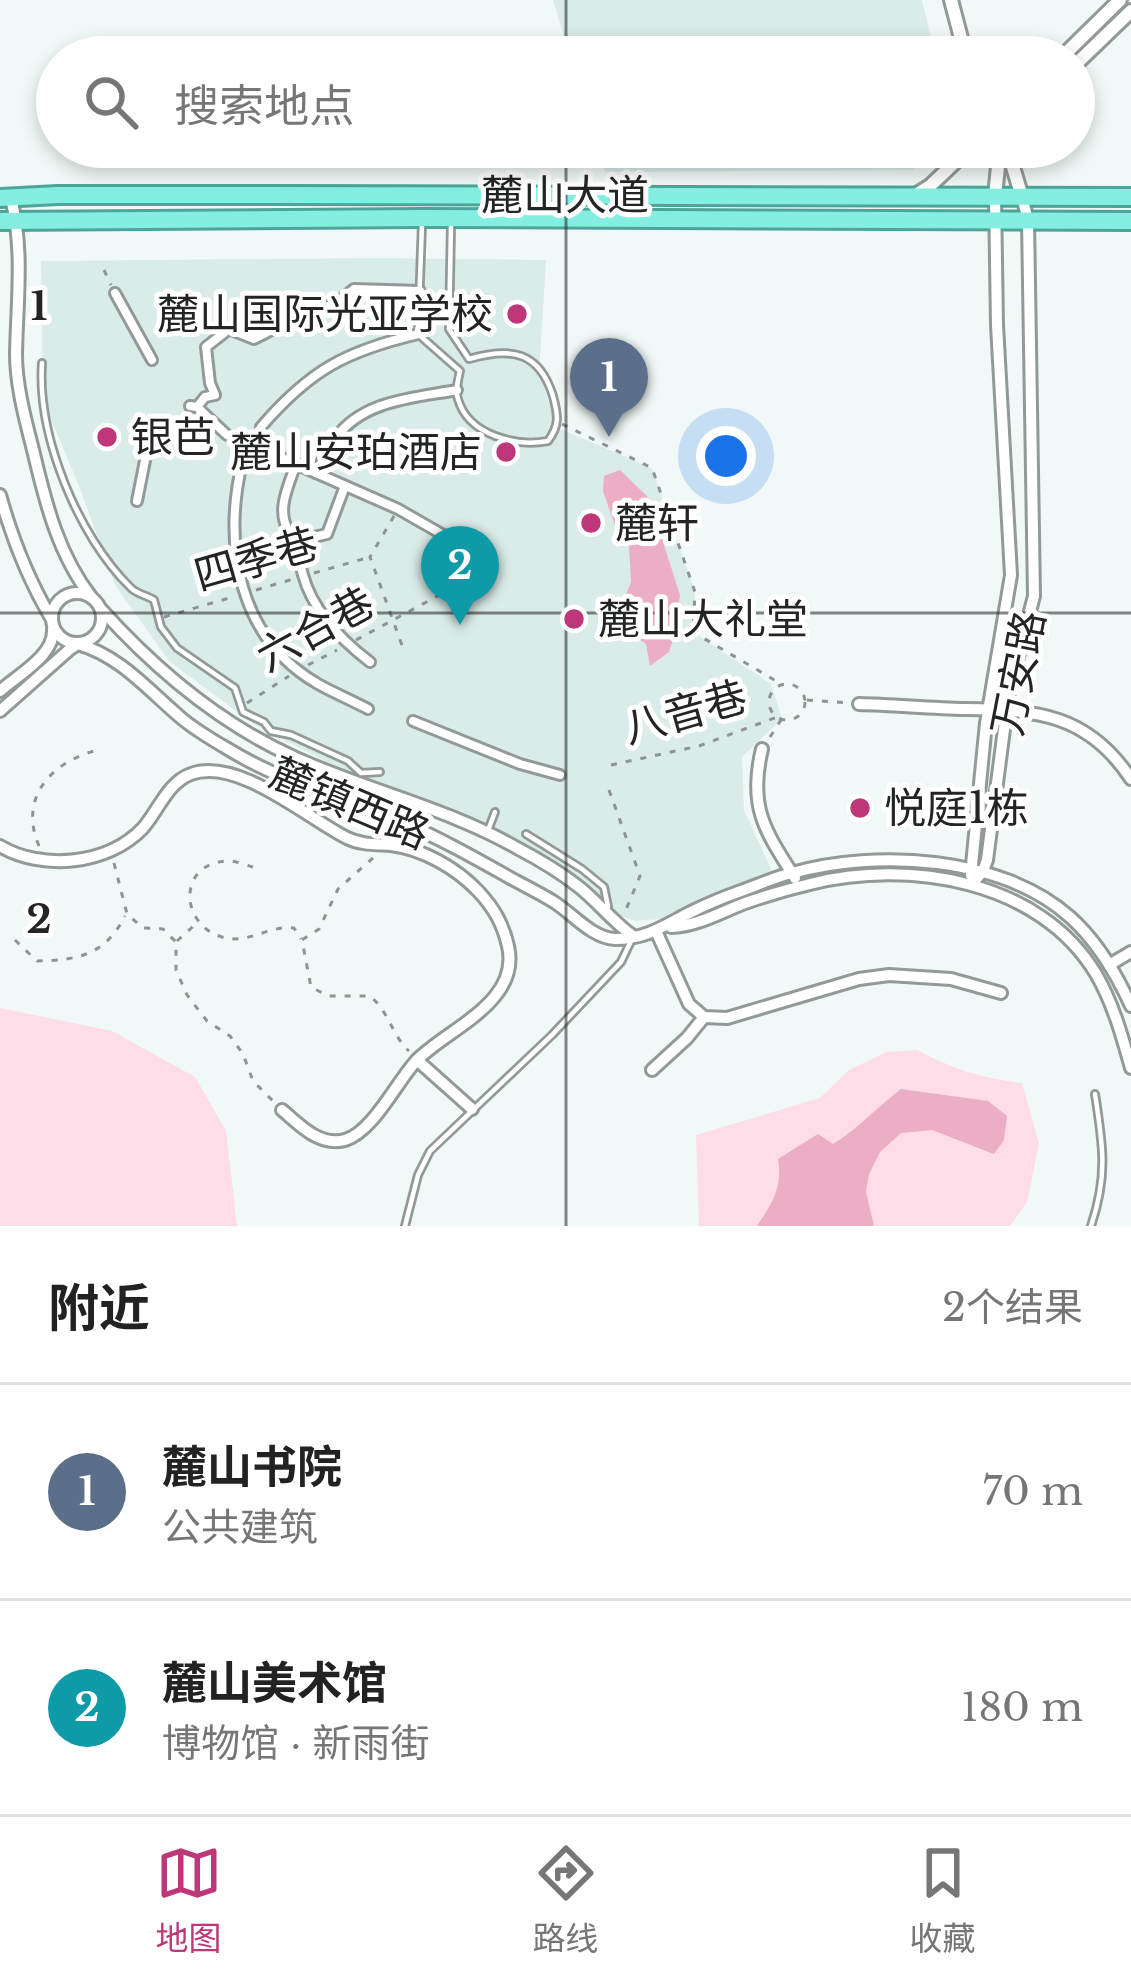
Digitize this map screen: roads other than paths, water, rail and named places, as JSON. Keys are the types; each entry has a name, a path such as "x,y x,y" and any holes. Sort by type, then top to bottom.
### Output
{"highway":[{"name":"麓山大道","path":"5,198 1131,197"},
{"name":"麓山大道","path":"8,220 1131,220"}],"street":[{"path":"951,0 960,36"},
{"path":"1083,36 1120,0"},
{"path":"1095,46 1131,11"},
{"path":"914,196 949,168"},
{"path":"995,196 998,168"},
{"path":"1013,168 1022,196"},
{"name":"万安路","path":"976,870 990,709 1011,575 995,196"},
{"name":"万安路","path":"976,870 987,860 1009,691 1034,596 1028,220 1022,196"},
{"path":"5,198 20,266 16,359 25,420 49,516 73,571 100,609 205,706 294,758 487,833 566,878 633,936 700,922 800,886 848,878 887,875 972,884 1001,894 1055,926 1095,972 1116,1017 1131,1068"},
{"path":"227,435 194,406 215,395 206,347 229,329 254,339 337,303 354,289 420,291"},
{"path":"115,293 152,360"},
{"path":"261,427 301,383 326,367 386,341 418,334"},
{"path":"316,473 337,436 362,413 390,401 457,390"},
{"path":"137,501 152,425"},
{"path":"266,452 398,509 485,566"},
{"path":"242,463 233,509 233,541 243,594 262,631 286,659 314,682 368,709"},
{"path":"296,464 284,499 282,522 290,533 327,534 345,486"},
{"path":"0,495 36,593 63,640 78,644"},
{"path":"297,535 303,576 317,606 347,644 370,662"},
{"path":"0,691 52,646 55,605 79,593 92,598"},
{"path":"0,711 64,653 94,638 102,624 100,609"},
{"name":"麓镇西路","path":"78,644 103,652 184,721 238,755 438,839 556,903 609,939 633,936"},
{"path":"860,704 1007,710 1058,720 1088,733 1116,757 1131,779"},
{"path":"413,722 560,775"},
{"path":"762,749 757,772 759,813 766,833 800,886"},
{"path":"0,846 17,857 48,863 84,858 140,832 175,784 189,775 222,772 284,797 346,838 414,850 437,860 476,888 497,914 511,958 506,980 489,1004 417,1060 363,1129 346,1140 316,1137 282,1109"},
{"path":"662,929 708,904 791,873 846,862 891,860 976,870 1028,891 1069,916 1111,964 1131,1006"},
{"path":"972,884 976,870"},
{"path":"662,929 689,1004 704,1017 727,1018 859,979 889,975 951,979 1001,993"},
{"path":"1095,972 1131,952"},
{"path":"652,1070 704,1017"},
{"path":"417,1060 472,1109"}],"lane":[{"path":"422,218 418,334 460,371 456,395 465,416 483,431 533,443 548,441 558,428 558,413 545,372 522,355 490,353 469,359 449,328 451,218"},
{"path":"42,363 45,417 73,507 134,592 154,600 161,627 177,648 235,688 243,712 271,731 348,761 361,772 380,772"},
{"path":"487,833 495,812"},
{"path":"526,834 604,887 607,913"},
{"path":"405,1226 414,1186 430,1151 621,962 633,936"},
{"path":"1091,1226 1103,1184 1095,1094"}],"place":[{"name":"麓山国际光亚学校","path":"517,314"},
{"name":"银芭","path":"107,437"},
{"name":"麓山书院","path":"609,437"},
{"name":"麓山安珀酒店","path":"506,452"},
{"name":"麓轩","path":"591,523"},
{"name":"麓山大礼堂","path":"574,619"},
{"name":"麓山美术馆","path":"460,625"},
{"name":"悦庭1栋","path":"860,808"}]}
